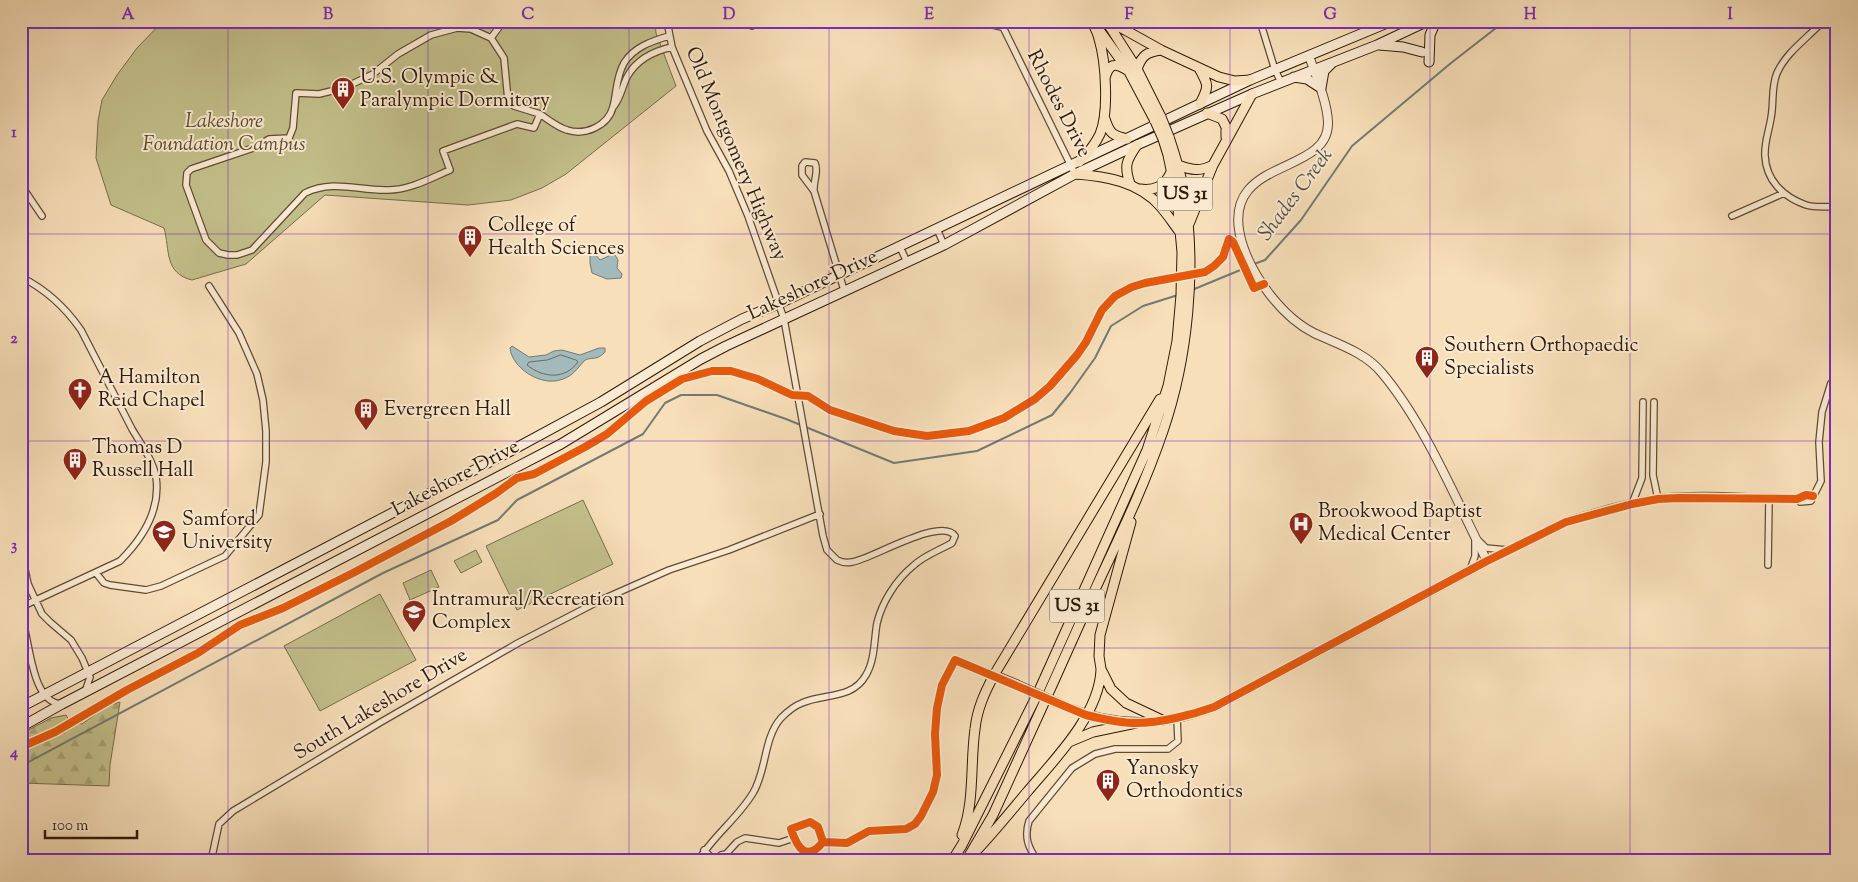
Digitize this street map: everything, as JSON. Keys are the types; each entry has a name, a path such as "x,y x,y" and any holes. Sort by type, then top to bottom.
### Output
{"main road":[{"name":"US 31","path":"1092,21 1133,70 1142,94 1158,119"},
{"path":"1092,21 1100,39 1105,119 1113,135 1127,139"},
{"name":"US 31","path":"1107,21 1158,119 1177,199 1179,232 1186,252"},
{"path":"1107,21 1161,50 1219,77 1235,81 1250,80"},
{"name":"Lakeshore Drive","path":"21,727 561,444 702,359 844,290 944,245 1127,139 1250,80 1392,21"},
{"path":"1163,137 1208,113 1376,45 1428,21"},
{"path":"1429,62 1430,35 1436,21"},
{"path":"1376,45 1403,47 1422,52"},
{"path":"1104,79 1108,68 1119,65 1133,70 1142,57 1149,52 1161,50"},
{"path":"1294,77 1307,79 1321,88 1324,71 1334,61"},
{"path":"1199,67 1208,88 1200,104"},
{"path":"1189,224 1213,165 1252,94"},
{"path":"1208,113 1222,119 1226,126 1226,139"},
{"path":"1105,119 1097,140 1075,168 1130,184 1140,189 1159,205 1179,232"},
{"name":"US 31","path":"966,861 993,815 1140,490 1163,430 1177,382 1189,224 1178,165 1163,137"},
{"name":"Lakeshore Drive","path":"21,706 601,402 700,341 742,320 937,229 1075,168 1163,137"},
{"path":"1130,184 1126,171 1128,159 1136,145"},
{"path":"1178,165 1193,171 1206,169 1213,165"},
{"path":"1140,189 1161,186 1168,179 1171,172"},
{"name":"US 31","path":"952,861 962,845 1037,696 1147,450 1181,341"},
{"path":"952,861 965,828 969,809 975,727 982,697 1168,386"},
{"path":"601,402 608,415"},
{"path":"966,861 986,840 1068,742 1086,715 1101,683 1100,635 1140,490"},
{"path":"1101,669 1111,689 1126,703 1162,720"},
{"path":"1068,742 1093,732 1136,723"}],"street":[{"path":"21,36 28,21"},
{"name":"Old Montgomery Highway","path":"667,21 672,47 707,131 729,171 748,216 784,319 827,550 842,562 852,562 916,536 942,530 948,530 955,536 952,543 914,565 902,577 887,598 878,622 872,663 866,676 858,686 851,691 838,695 804,702 790,709 779,720 770,740 759,782 753,793 704,850 698,861"},
{"path":"744,21 752,26 759,21"},
{"path":"936,21 1001,24"},
{"path":"1260,21 1275,70 1281,82"},
{"path":"1823,21 1793,49 1778,71 1774,85 1771,118 1764,154 1766,172 1774,185 1784,193 1807,206 1837,207"},
{"path":"491,38 503,22"},
{"name":"Rhodes Drive","path":"1001,24 1075,168"},
{"path":"540,114 534,128 518,124 443,151 450,170 402,189 388,190 326,186 305,193 252,250 237,255 219,253 206,240 186,185 187,173 191,170 256,147 269,139 289,138 293,128 296,93 319,94 348,86 373,74 398,54 431,35 457,28 471,29 491,38 504,58 508,100 514,106 540,114 570,131 589,130 604,123 619,99 628,76 639,62 651,53 672,47"},
{"path":"614,106 617,79 625,62 638,48 669,36"},
{"path":"633,54 639,62"},
{"path":"1309,56 1321,88 1328,123 1324,141 1315,151 1270,173 1252,185 1242,200 1238,218 1242,242 1251,265 1274,300 1294,320 1312,332 1354,351 1380,371 1406,406 1432,452 1487,561"},
{"path":"814,191 802,175 802,166 805,162 815,163 817,168 814,191 844,290"},
{"path":"21,185 42,216"},
{"path":"1732,216 1784,193"},
{"path":"937,229 944,245"},
{"name":"Lakeshore Drive","path":"900,247 907,262"},
{"path":"21,277 56,299 81,330 156,476 156,502 151,518 132,549 120,561 21,607"},
{"path":"96,573 106,584 146,590 161,586 225,556 259,515 266,462 263,400 256,374 239,332 209,286"},
{"path":"823,842 847,843 869,831 906,829 915,824 921,816 933,792 937,775 935,734 937,708 942,685 955,660 1086,715 1136,723 1177,718 1214,707 1487,561 1566,522 1658,499 1795,499 1806,495 1813,496 1822,481 1819,442 1822,412 1831,383 1837,379"},
{"path":"1632,504 1642,478 1643,402"},
{"path":"1654,402 1653,475 1658,499"},
{"path":"1768,565 1769,499"},
{"name":"South Lakeshore Drive","path":"212,861 219,824 233,811 381,722 510,648 601,600 661,573 729,550 820,514"},
{"path":"1475,538 1486,548 1508,551"},
{"path":"1470,570 1475,556 1475,538"},
{"path":"21,550 28,584 42,614 71,640 88,671 89,681 84,694"},
{"path":"21,616 26,630 32,666 44,694 55,704 62,704"},
{"path":"1038,861 1028,844 1026,831 1030,821 1072,768 1095,754 1115,749 1168,749 1178,741 1177,718"},
{"path":"810,822 818,826 823,842 810,852 803,851 797,844 791,829 810,822"},
{"path":"704,850 715,861 722,854 726,854 736,842 745,838 779,843 794,838"}],"green space":[{"name":"Lakeshore Foundation Campus","path":"163,21 655,21 656,33 676,86 566,174 542,188 511,200 468,205 325,195 246,264 192,280 183,277 172,266 164,228 111,205 96,158 98,121 102,100 117,75 137,48"},
{"path":"583,500 613,564 517,610 486,546"},
{"path":"476,550 482,562 461,573 454,561"},
{"path":"431,570 439,587 410,600 403,583"},
{"path":"380,594 416,660 320,711 284,646"},
{"path":"120,702 110,765 109,786 21,783 21,734 51,718 66,715 69,720 82,724 107,706"}],"water":[{"path":"590,252 595,254 600,260 615,255 618,260 617,268 622,274 621,278 607,279 592,273"},
{"path":"512,346 529,357 546,355 562,350 580,355 599,348 605,348 605,352 599,357 584,361 568,377 552,381 536,378 521,368 512,355 510,348"}],"waterway":[{"name":"Shades Creek","path":"1254,264 1265,260 1301,220 1352,146 1451,63 1505,21"},
{"name":"Shades Creek","path":"1192,290 1250,266"},
{"name":"Shades Creek","path":"21,766 383,573 498,520 517,500 643,434 665,403 681,395 717,395 786,419 894,463 977,451 1052,415 1095,358 1111,326 1143,306 1178,295"}],"cycle path":[{"path":"21,747 55,732 127,690 198,653 240,625 283,608 353,573 451,521 517,478 534,474 585,447 607,434 646,401 682,379 712,371 731,371 758,379 792,395 808,396 830,410 894,431 927,436 969,431 1004,418 1035,399 1050,386 1086,342 1102,310 1115,296 1132,287 1205,272 1223,257 1229,239 1233,242 1254,288 1264,284"},
{"path":"823,842 817,848 807,852 799,847 791,829 810,822 818,827 823,842 847,843 869,831 906,829 915,824 921,816 933,792 937,775 935,734 937,708 942,685 955,660 1086,715 1130,723 1145,723 1186,716 1214,707 1487,561 1566,522 1658,499 1797,499 1806,495 1813,496"}],"place":[{"name":"U.S. Olympic & Paralympic Dormitory","path":"343,110"},
{"name":"College of Health Sciences","path":"470,258"},
{"name":"Southern Orthopaedic Specialists","path":"1427,379"},
{"name":"A Hamilton Reid Chapel","path":"80,411"},
{"name":"Evergreen Hall","path":"366,431"},
{"name":"Thomas D Russell Hall","path":"75,481"},
{"name":"Brookwood Baptist Medical Center","path":"1301,545"},
{"name":"Samford University","path":"164,553"},
{"name":"Intramural/Recreation Complex","path":"414,633"},
{"name":"Yanosky Orthodontics","path":"1108,802"}]}
